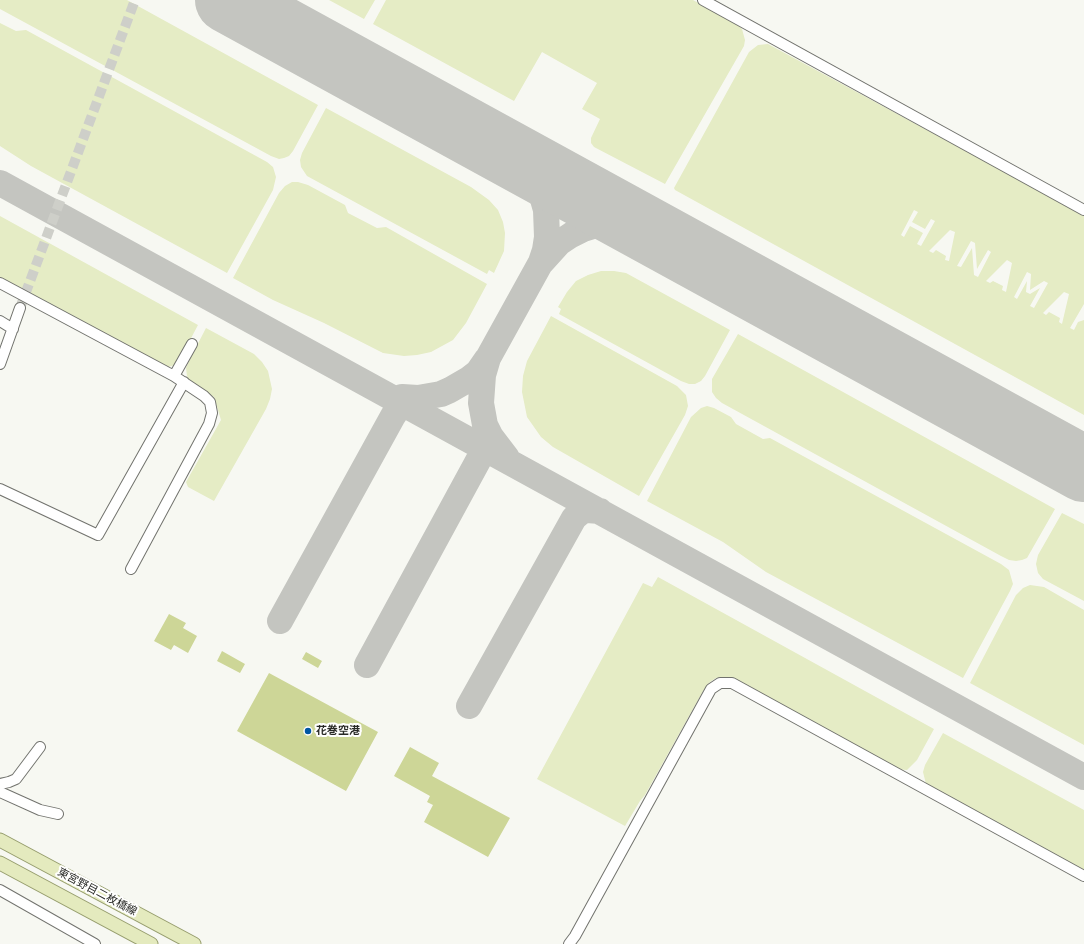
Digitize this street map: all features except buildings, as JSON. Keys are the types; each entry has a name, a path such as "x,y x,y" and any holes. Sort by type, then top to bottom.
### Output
{"main road":[{"name":"東宮野目二枚橋線","path":"0,840 194,944"},
{"name":"東宮野目二枚橋線","path":"0,863 151,944"}],"street":[{"path":"704,0 1084,210"},
{"path":"0,283 174,376 204,396 210,402 212,412 209,424 131,569"},
{"path":"0,364 20,308"},
{"path":"0,322 13,329"},
{"path":"174,376 192,344"},
{"path":"0,488 98,535 184,382"},
{"path":"569,944 575,936 711,689 720,683 732,683 1084,876"},
{"path":"0,784 9,782 16,778 40,747"},
{"path":"0,792 40,810 58,814"},
{"path":"0,890 95,944"}],"green space":[{"path":"0,0 127,0 318,105 293,151 289,156 279,159 0,9"},
{"path":"329,0 375,0 364,19"},
{"path":"386,0 693,0 738,25 742,29 745,40 744,46 665,184 594,147 591,143 591,138 600,119 582,109 597,83 542,52 514,101 373,24"},
{"path":"0,23 16,31 26,30 267,162 273,167 276,177 273,190 227,273 31,166 0,146"},
{"path":"768,44 1084,215 1084,304 1070,328 1074,330 1078,322 1084,320 1084,415 675,190 674,188 749,52 758,45","holes":["914,210 918,212 912,222 925,229 931,219 935,221 921,246 917,244 923,233 910,226 904,237 901,235","950,230 955,232 949,261 945,260 946,256 936,250 933,253 929,251","971,241 975,243 977,269 988,250 991,252 978,277 974,275 972,248 961,267 957,266","1007,260 1012,263 1006,292 1002,290 1003,286 993,281 990,283 986,281","1027,272 1031,274 1030,290 1044,281 1048,283 1034,308 1030,306 1040,288 1030,294 1026,292 1027,281 1017,299 1014,297","1064,292 1069,294 1062,324 1059,322 1060,318 1049,312 1046,315 1043,313"]},
{"path":"326,108 471,187 489,200 498,210 503,222 505,233 504,251 494,273 489,270 487,274 307,176 301,167 300,160 302,153"},
{"path":"292,182 308,185 345,205 348,213 377,228 386,227 487,284 466,323 453,340 431,352 417,355 404,356 383,353 324,323 273,300 233,278 279,193 285,186"},
{"path":"0,216 198,325 179,361 175,365 168,367 161,366 0,278"},
{"path":"601,271 626,273 730,330 701,381 695,384 689,384 681,381 559,314 561,309 558,307 576,281"},
{"path":"551,316 677,386 686,395 688,406 685,415 639,496 553,447 541,437 527,417 522,392 523,376 527,361"},
{"path":"206,328 254,354 268,371 272,389 266,409 214,501 188,487 186,482 221,420 214,397 190,382 187,376 186,368"},
{"path":"738,334 1055,509 1027,558 1016,561 1009,560 1001,556 722,403 712,392 712,379"},
{"path":"707,406 731,417 736,424 763,439 770,438 1001,564 1009,570 1013,584 963,678 766,572 723,542 647,501 691,417 701,408"},
{"path":"1062,513 1084,524 1084,601 1043,579 1038,573 1036,564 1038,555"},
{"path":"658,577 934,729 917,760 907,770 896,769 732,679 724,677 716,678 710,682 703,691 645,795 625,826 537,779 643,583 652,587"},
{"path":"1030,585 1044,587 1084,610 1084,745 970,683 1016,595 1023,588"},
{"path":"943,733 1084,810 1084,872 926,784 923,772 925,765"}],"taxiway":[{"path":"512,155 531,175 542,196 546,210 547,237 541,262"},
{"path":"0,183 1084,777"},
{"path":"507,458 491,437 485,425 481,403 483,375 488,358 540,264 559,243 583,229 596,225 622,224 636,226 653,233"},
{"path":"402,397 418,398 441,394 450,390 478,372 487,359"},
{"path":"280,621 393,416 397,410 408,402 418,398"},
{"path":"367,665 485,448 486,432"},
{"path":"469,706 574,518 581,512 587,510 600,511"}],"runway":[{"path":"228,0 1084,469"}],"tunnel":[{"path":"20,308 135,0"}],"place":[{"name":"花巻空港","path":"308,731"}]}
